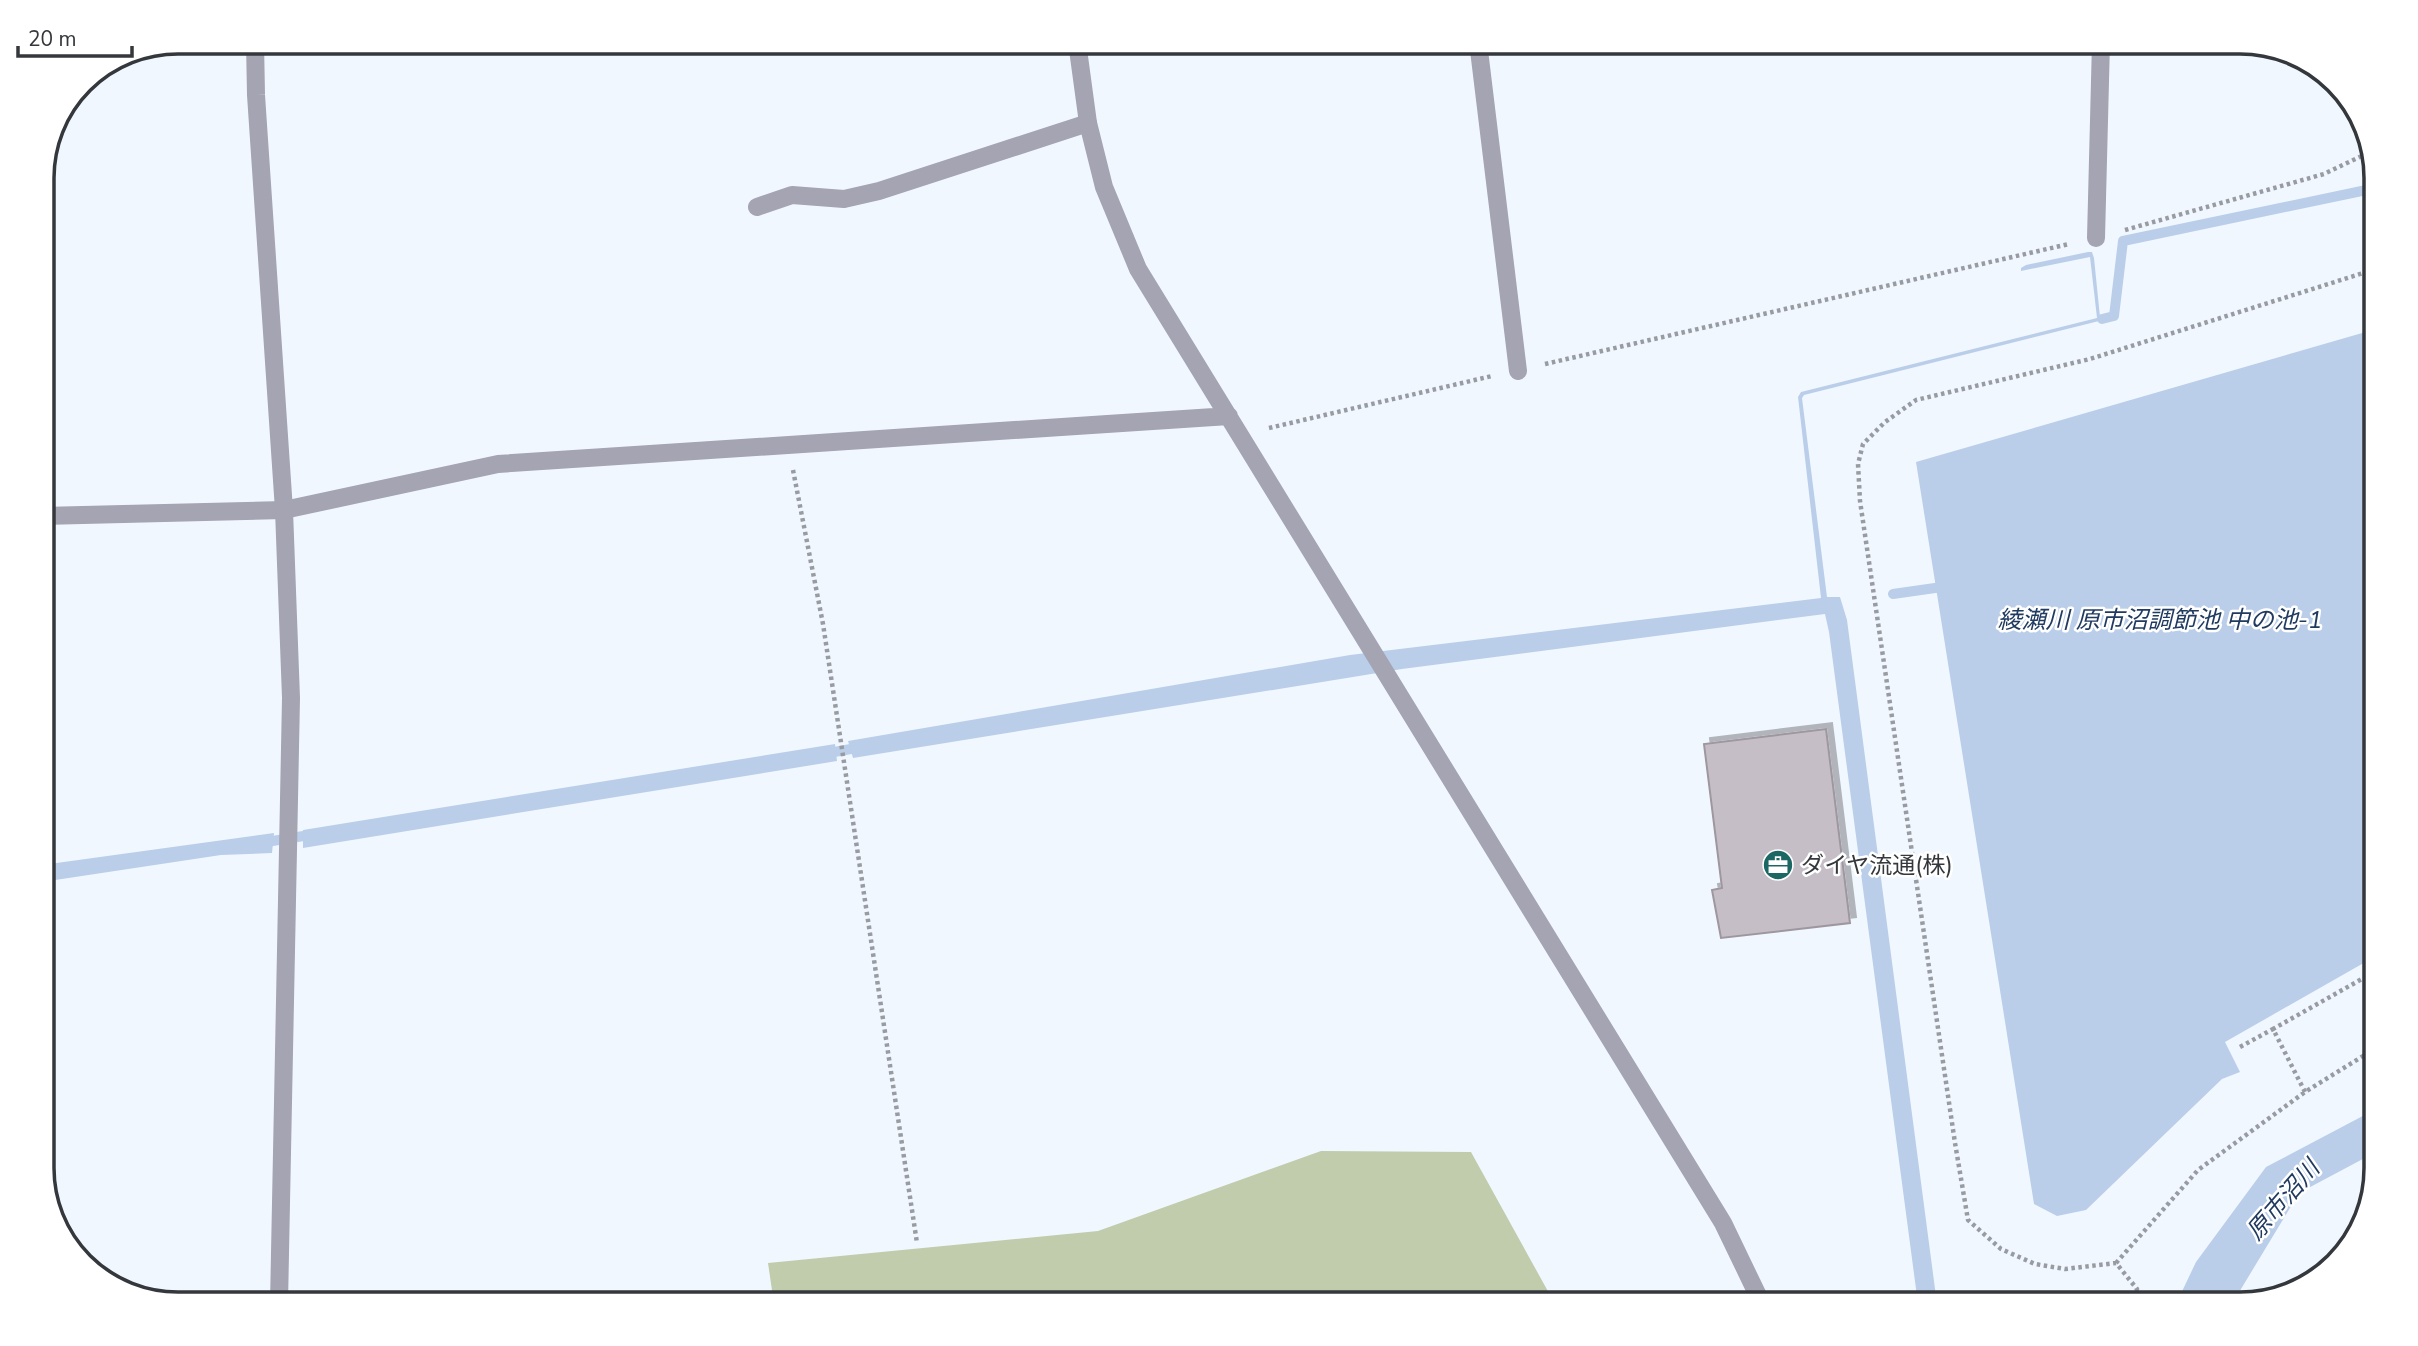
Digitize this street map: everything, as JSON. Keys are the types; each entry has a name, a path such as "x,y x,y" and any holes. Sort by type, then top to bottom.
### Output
{"street":[{"path":"1480,54 1518,371"},
{"path":"2096,238 2101,54"},
{"path":"255,55 284,509 291,698 279,1292"},
{"path":"1079,55 1088,123 1104,187 1138,269 1723,1223 1756,1292"},
{"path":"757,208 792,195 844,199 879,191 1088,123"},
{"path":"55,516 284,509 498,464 1229,415"}],"path":[{"path":"1241,434 2096,238 2324,174 2361,156"},
{"path":"2363,273 2090,359 1916,400 1885,422 1863,444 1858,464 1860,501 1968,1220 2001,1249 2035,1264 2065,1269 2116,1263 2198,1170 2305,1092 2364,1056"},
{"path":"788,444 823,624 917,1243"},
{"path":"2240,1047 2364,978"},
{"path":"2273,1029 2305,1092"},
{"path":"2116,1263 2137,1289 2136,1292"}],"green space":[{"path":"1321,1151 1471,1152 1548,1292 772,1292 768,1263 1098,1231"}],"water":[{"path":"2092,252 2100,317 2115,314 2115,317 1804,395 1802,398 1827,597 1840,597 1847,620 1935,1292 1916,1292 1825,614 1402,669 853,758 848,741 1350,655 1821,598 1798,397 1801,392 2097,318 2090,257 2021,271 2026,265"},
{"name":"綾瀬川 原市沼調節池 中の池-1","path":"2363,333 2364,963 2225,1042 2240,1072 2222,1079 2086,1210 2057,1216 2034,1204 1916,462"},
{"path":"835,744 837,761 303,848 303,830"},
{"path":"274,833 272,853 221,855 55,880 55,863"},
{"name":"原市沼川","path":"2364,1115 2364,1158 2299,1193 2240,1292 2182,1292 2196,1262 2266,1167"}],"building":[{"path":"1826,729 1850,923 1721,938 1712,890 1722,888 1704,744"}],"waterway":[{"path":"2102,319 2114,316 2123,241 2363,191"},
{"path":"1893,594 1949,586"},
{"path":"823,754 862,747"},
{"path":"260,843 316,834"}],"place":[{"name":"ダイヤ流通(株)","path":"1778,865"}]}
